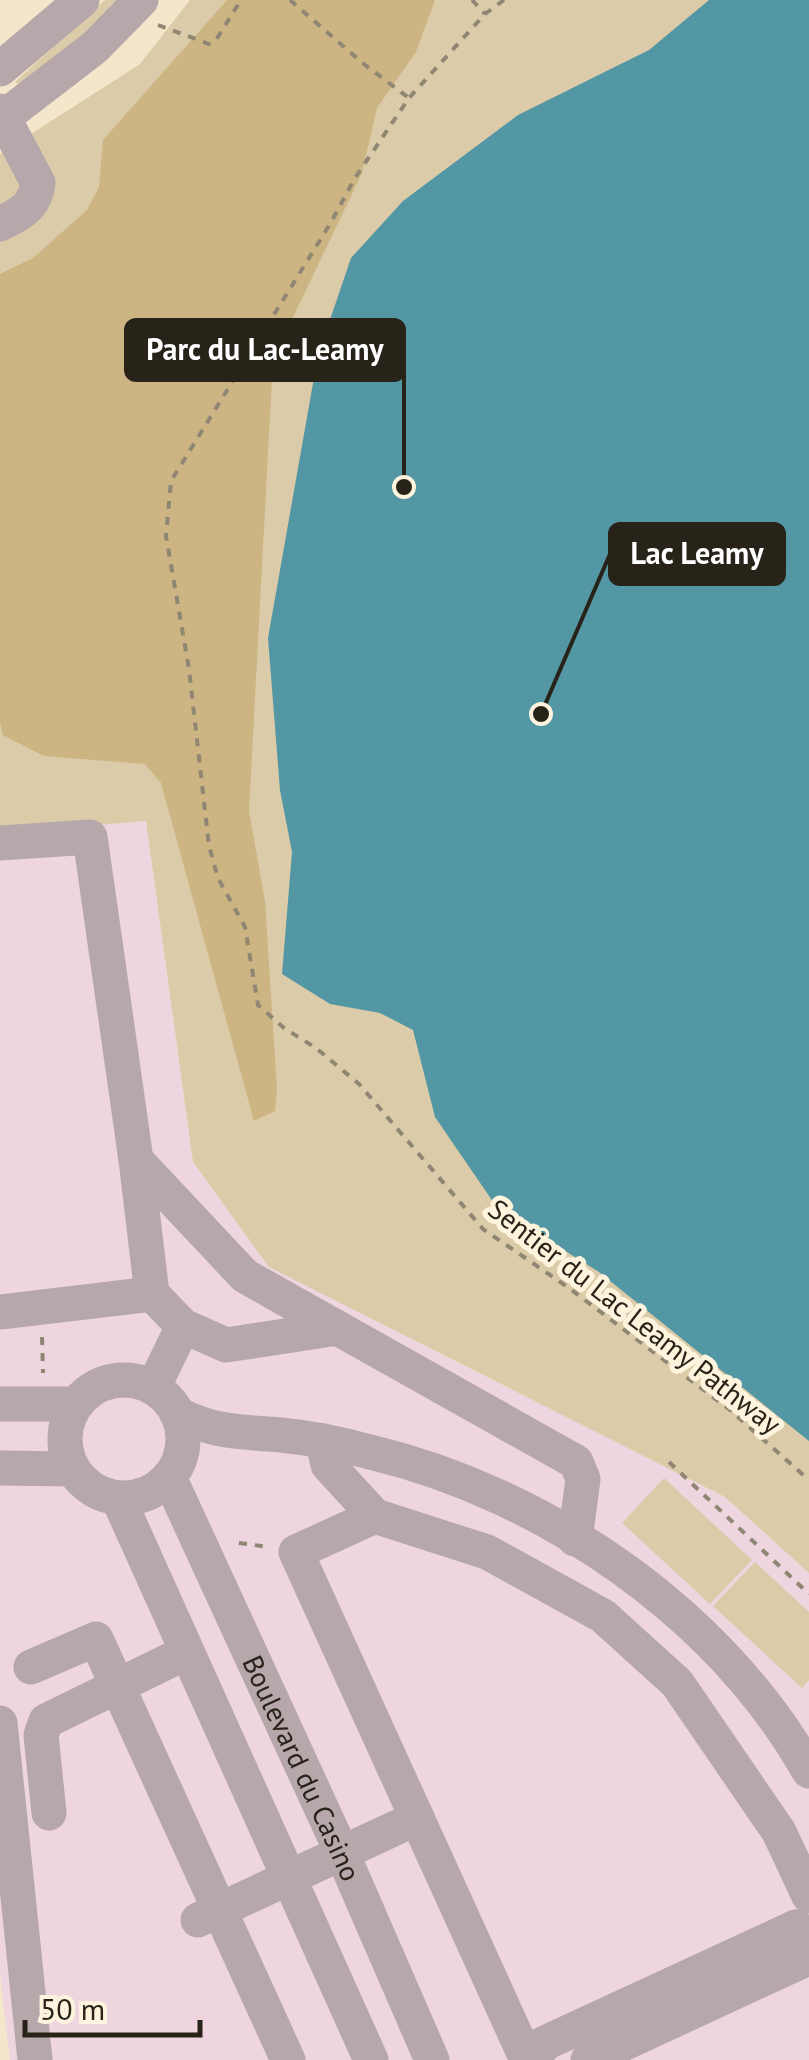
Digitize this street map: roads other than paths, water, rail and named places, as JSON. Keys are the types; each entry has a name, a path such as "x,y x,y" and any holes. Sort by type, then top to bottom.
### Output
{"street":[{"path":"0,68 82,0"},
{"path":"0,224 24,212 33,202 38,183 1,116 146,12"},
{"path":"0,843 90,837 152,1294 183,1326 226,1344 338,1328"},
{"path":"136,1160 245,1276 576,1462 583,1479 575,1539"},
{"path":"0,1312 152,1294"},
{"path":"153,1388 183,1326"},
{"path":"222,1432 175,1466 146,1494 118,1498 84,1483 66,1453 68,1419 76,1404 88,1392 120,1380 153,1388 178,1414 222,1432 322,1441 418,1464 463,1482 575,1539 637,1582 771,1716 798,1768"},
{"path":"3,1409 76,1404"},
{"path":"175,1466 183,1442 178,1414"},
{"path":"322,1441 328,1465 374,1516 486,1552 603,1616 676,1683 779,1832 809,1896"},
{"name":"Boulevard du Casino","path":"175,1466 432,2060"},
{"path":"0,1468 73,1469"},
{"name":"Boulevard du Casino","path":"118,1498 371,2060"},
{"path":"374,1516 296,1552 527,2060"},
{"path":"31,1667 96,1639 210,1914 288,2060"},
{"path":"49,1813 43,1725 54,1714 185,1653"},
{"path":"0,1723 35,2060"},
{"path":"210,1914 417,1818"},
{"path":"535,2060 543,2044 796,1927 809,1939 802,1961 588,2060"}],"water":[{"path":"709,0 809,0 809,1441 599,1272 498,1209 435,1117 413,1030 380,1013 330,1004 282,974 292,852 280,790 268,638 318,355 351,258 403,201 518,115 649,50"}],"place":[{"name":"Parc du Lac-Leamy","path":"404,487"},
{"name":"Lac Leamy","path":"541,714"}]}
